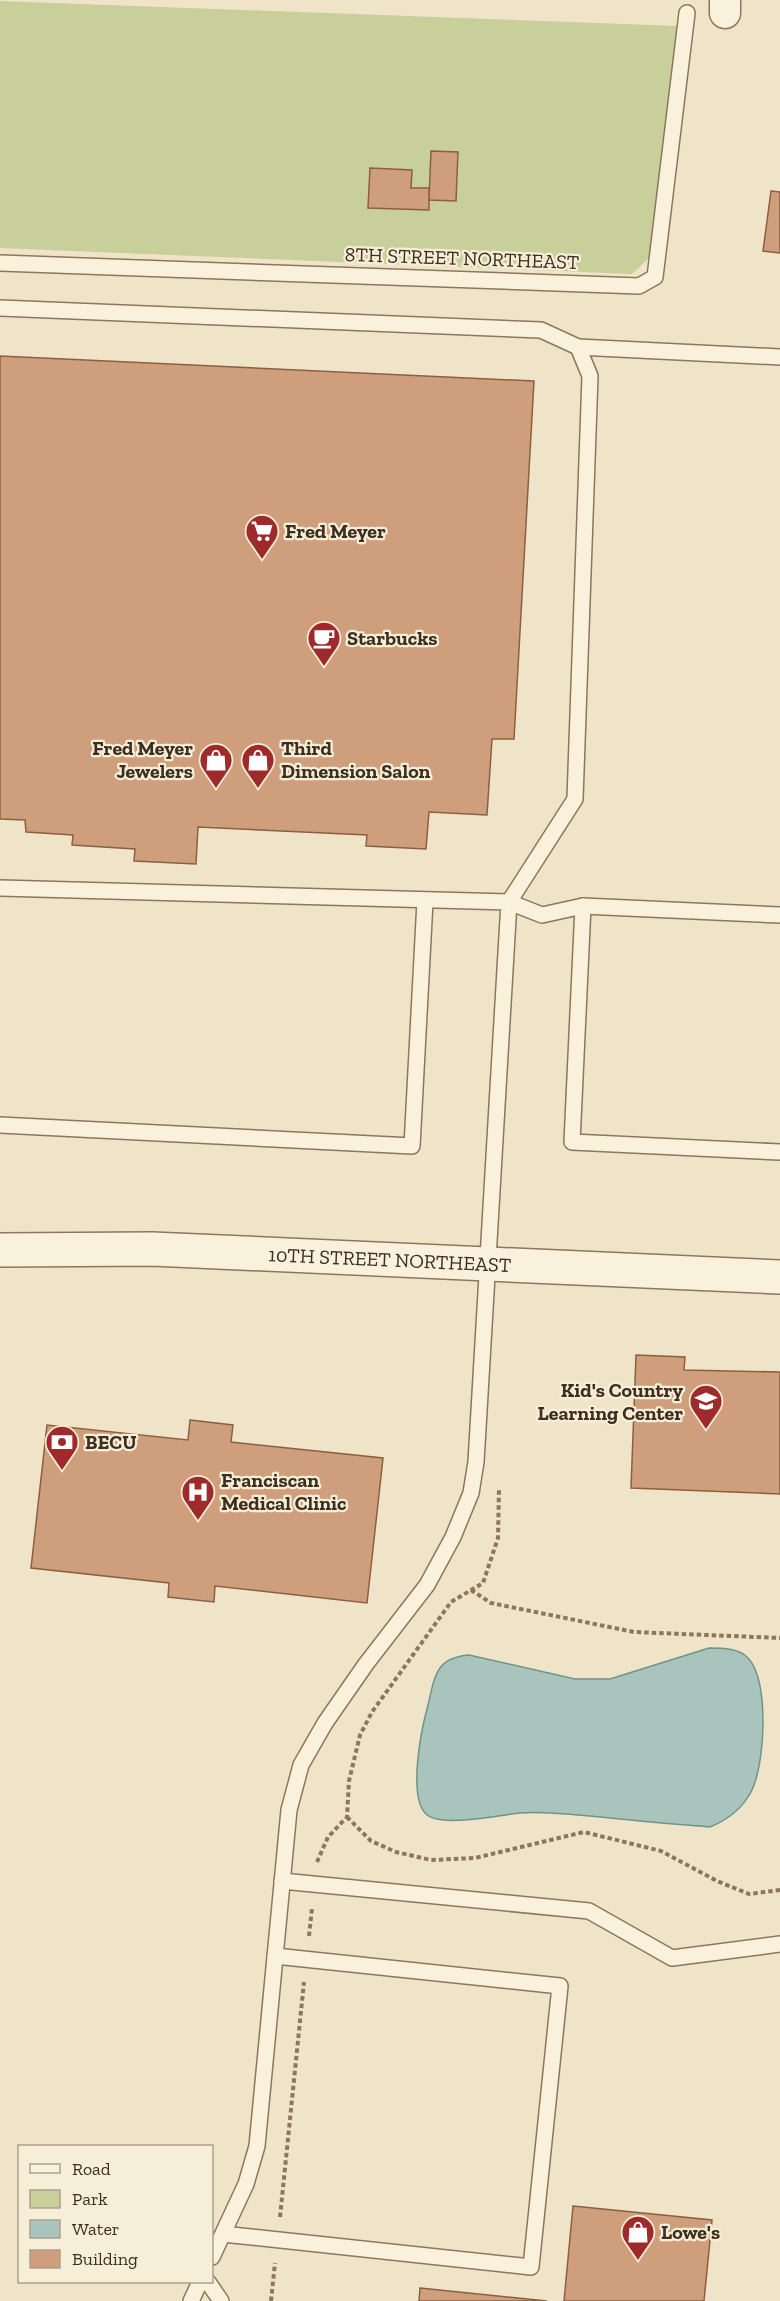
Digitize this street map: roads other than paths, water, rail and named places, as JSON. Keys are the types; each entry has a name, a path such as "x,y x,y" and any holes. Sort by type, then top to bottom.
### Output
{"street":[{"name":"10TH STREET NORTHEAST","path":"0,1250 152,1249 490,1266 780,1277"}],"lane":[{"name":"8TH STREET NORTHEAST","path":"0,263 639,286 655,277 687,13"},
{"path":"0,308 541,330 578,347 780,357"},
{"path":"213,2255 246,2184 256,2146 289,1810 301,1765 366,1664 427,1586 453,1537 471,1493 476,1462 490,1266 509,902 575,800 590,376 578,347"},
{"path":"0,888 509,902 542,915 583,906 780,915"},
{"path":"0,1125 412,1146 425,901"},
{"path":"583,906 572,1142 780,1152"},
{"path":"282,1881 589,1911 672,1958 780,1944"},
{"path":"223,2234 531,2266 560,1986 275,1956"},
{"path":"190,2301 199,2283"},
{"path":"209,2283 221,2301"}],"water":[{"path":"709,1648 735,1650 748,1658 755,1669 760,1685 762,1703 762,1744 756,1780 743,1804 722,1821 710,1827 540,1812 471,1820 444,1820 426,1814 421,1806 417,1779 422,1732 434,1680 442,1665 448,1660 469,1655 575,1679 610,1679"}],"place":[{"name":"Fred Meyer","path":"262,560"},
{"name":"Starbucks","path":"324,667"},
{"name":"Fred Meyer Jewelers","path":"216,789"},
{"name":"Third Dimension Salon","path":"258,789"},
{"name":"Kid's Country Learning Center","path":"706,1430"},
{"name":"BECU","path":"62,1471"},
{"name":"Franciscan Medical Clinic","path":"198,1521"},
{"name":"Lowe's","path":"638,2261"}]}
